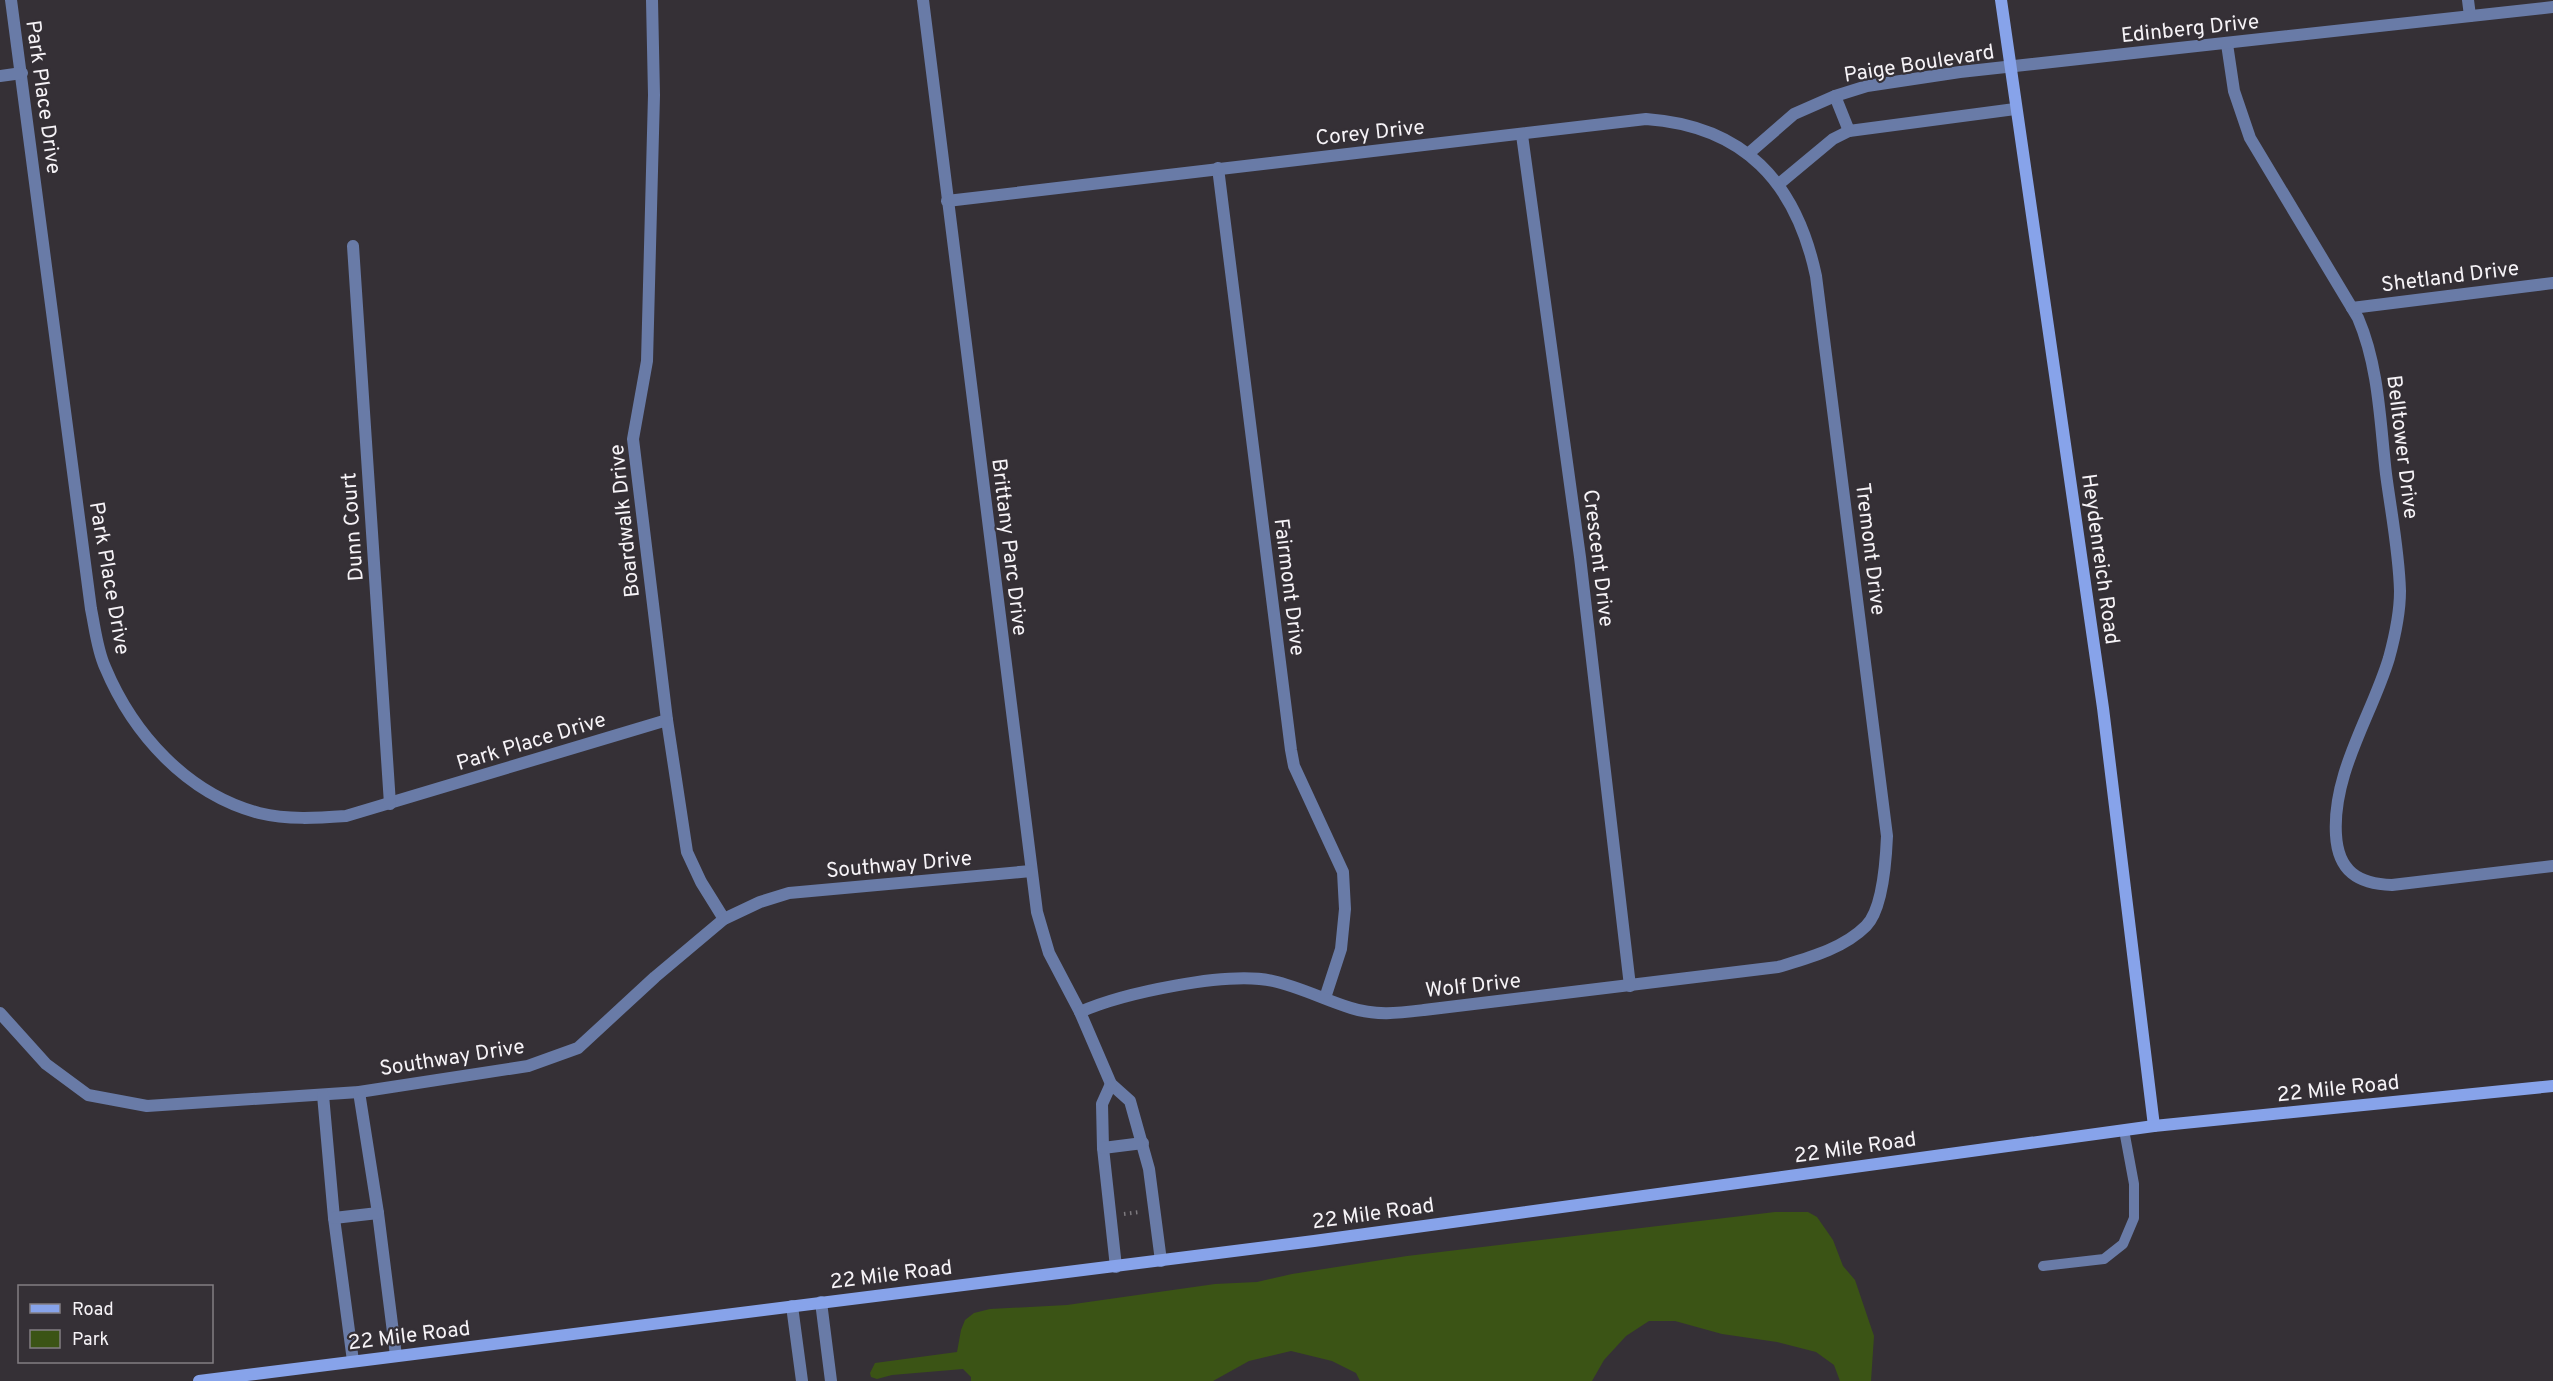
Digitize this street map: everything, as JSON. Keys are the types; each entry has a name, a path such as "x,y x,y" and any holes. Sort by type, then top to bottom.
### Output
{"street":[{"name":"Park Place Drive","path":"11,0 91,609 104,665 124,705 152,746 185,777 224,800 260,813 299,819 346,816 667,720"},
{"name":"Boardwalk Drive","path":"651,0 654,94 648,361 633,439 667,720 687,852 701,882 724,920"},
{"name":"Brittany Parc Drive","path":"923,0 1031,872 1041,931 1049,953 1080,1012 1111,1084 1130,1101 1149,1169 1161,1261"},
{"name":"Heydenreich Road","path":"2001,0 2103,708 2154,1126"},
{"path":"2468,0 2470,16"},
{"name":"Edinberg Drive","path":"2009,68 2553,7"},
{"name":"Belltower Drive","path":"2227,44 2234,92 2250,138 2352,308 2363,330 2373,367 2400,592 2395,636 2389,659 2340,791 2336,834 2338,851 2353,875 2365,882 2392,885 2553,866"},
{"name":"Paige Boulevard","path":"1748,154 1794,114 1835,96 1867,86 1960,72 2009,68"},
{"path":"0,76 22,73"},
{"name":"Paige Boulevard","path":"1835,96 1849,131"},
{"path":"1779,184 1833,140 1849,131 2015,109"},
{"name":"Corey Drive","path":"947,201 1646,119 1669,120 1712,133 1748,154 1779,184"},
{"name":"Crescent Drive","path":"1522,135 1580,557 1630,986"},
{"name":"Fairmont Drive","path":"1218,168 1291,750 1294,765 1343,872 1345,909 1341,949 1325,998"},
{"name":"Tremont Drive","path":"1779,184 1792,205 1809,246 1816,276 1882,793 1887,854 1876,906 1867,925"},
{"name":"Dunn Court","path":"353,246 390,804"},
{"name":"Shetland Drive","path":"2352,308 2553,283"},
{"name":"Southway Drive","path":"0,1013 46,1064 88,1095 147,1106 359,1092 528,1066 578,1048 655,977 724,920 760,902 789,893 1031,872"},
{"name":"Wolf Drive","path":"1080,1012 1126,995 1244,978 1272,981 1351,1008 1392,1013 1778,967 1824,952 1848,940 1867,925"},
{"path":"1111,1084 1102,1104 1103,1148 1116,1267"},
{"name":"22 Mile Road","path":"199,1381 1116,1267 2154,1126 2553,1086"},
{"path":"359,1092 378,1213 396,1356"},
{"path":"323,1095 334,1218 353,1361"},
{"path":"1103,1148 1143,1143"},
{"path":"334,1218 378,1213"},
{"path":"821,1302 831,1381"},
{"path":"792,1306 802,1381"}],"lane":[{"path":"2043,1266 2104,1260 2123,1244 2134,1218 2134,1184 2124,1130"}],"path":[{"path":"1120,1214 1147,1211"}],"green space":[{"path":"1775,1212 1808,1212 1817,1217 1833,1240 1843,1266 1855,1280 1874,1336 1871,1381 1840,1381 1834,1365 1816,1352 1777,1342 1722,1334 1675,1321 1649,1321 1626,1336 1604,1360 1592,1381 1360,1381 1356,1373 1332,1361 1291,1351 1249,1361 1213,1381 971,1381 971,1377 963,1369 892,1375 877,1379 871,1377 870,1373 875,1363 957,1352 965,1320 974,1313 990,1309 1067,1305 1215,1284 1257,1282 1292,1274 1407,1256"}]}
